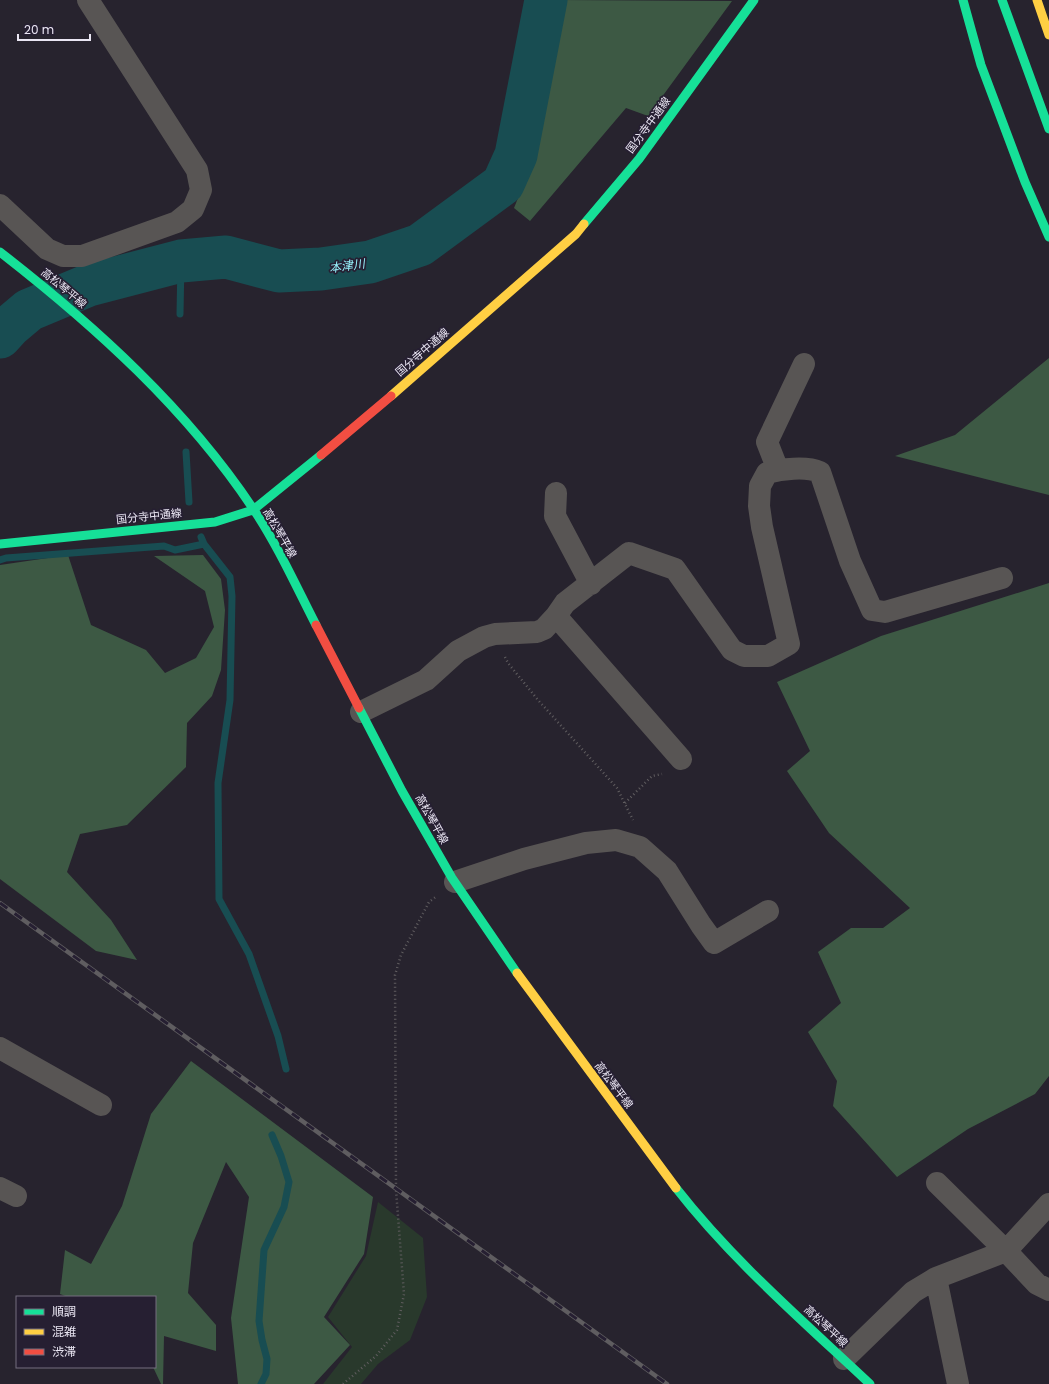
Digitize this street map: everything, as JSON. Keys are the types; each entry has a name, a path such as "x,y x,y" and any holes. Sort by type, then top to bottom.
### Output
{"main road":[{"name":"国分寺中通線","path":"0,544 215,522 253,510 283,487 371,413 576,234 639,159 754,0"},
{"path":"963,0 987,80 1025,182 1049,237"},
{"path":"1002,0 1049,129"},
{"path":"1036,0 1049,35"},
{"name":"高松琴平線","path":"0,252 82,318 157,391 194,432 253,510 273,542 425,832 455,882 567,1042 686,1199 717,1237 766,1287 870,1384"}],"street":[{"path":"0,205 47,249 63,256 82,256 177,222 193,209 201,190 197,170 88,0"},
{"path":"778,470 767,442 804,364"},
{"path":"361,712 426,680 458,651 484,637 495,634 537,632 544,629 565,603 629,553 675,569 732,650 744,656 768,656 789,644 762,527 759,506 760,486 767,473 778,470 813,469 820,472 850,561 872,610 885,612 1002,578"},
{"path":"556,493 555,516 591,584"},
{"path":"556,616 681,759"},
{"path":"455,882 524,859 586,843 616,840 640,847 668,871 700,925 714,943 768,911"},
{"path":"0,1048 101,1105"},
{"path":"937,1183 1037,1284 1049,1290"},
{"path":"844,1359 912,1292 936,1278 1006,1251 1049,1204"},
{"path":"936,1278 958,1384"}],"path":[{"path":"495,634 508,663 538,700 617,788 636,824"},
{"path":"625,804 652,776 678,771 681,759"},
{"path":"343,1384 376,1356 397,1330 404,1294 396,1190 395,975 401,955 429,902 455,882"}],"green space":[{"path":"559,0 732,1 648,116 626,108 530,221 514,208 536,153"},
{"path":"1049,358 1049,495 895,456 955,435"},
{"path":"68,555 91,625 146,650 165,673 196,658 214,627 205,591 154,556 203,555 221,579 225,610 221,670 212,696 187,723 186,767 127,825 80,834 67,872 111,920 137,960 96,951 0,879 0,565"},
{"path":"1049,583 1049,1076 1035,1094 968,1129 897,1177 833,1106 837,1081 808,1032 841,1003 818,952 851,928 883,928 910,908 829,833 787,771 810,751 777,682 881,636"},
{"path":"191,1061 373,1197 364,1254 324,1317 350,1345 314,1384 238,1384 231,1318 249,1197 226,1162 193,1243 188,1293 216,1325 216,1351 164,1336 163,1384 161,1384 153,1368 156,1368 156,1296 65,1296 60,1294 65,1250 91,1264 122,1206 151,1114"},
{"path":"378,1202 423,1238 427,1297 410,1340 378,1364 361,1384 323,1384 352,1347 328,1317 366,1256"}],"waterway":[{"name":"本津川","path":"0,337 10,326 29,310 89,285 181,261 226,257 279,271 321,269 370,262 420,245 503,184 516,155 546,0"},
{"path":"180,314 181,261"},
{"path":"186,452 189,502"},
{"path":"201,537 204,544 230,577 232,596 230,700 218,783 219,899 249,954 278,1036 286,1069"},
{"path":"0,560 6,558 164,546 175,550 204,544"},
{"path":"261,1384 266,1374 267,1359 259,1321 264,1250 284,1207 289,1182 281,1156 272,1135"}],"railway":[{"path":"0,903 667,1384"}],"traffic: fast":[{"path":"584,224 639,159 754,0"},
{"path":"963,0 981,65 1025,182 1049,237"},
{"path":"1002,0 1049,129"},
{"path":"0,252 70,309 138,371 199,437 228,473 263,524 316,625"},
{"path":"0,544 215,522 253,510 321,455"},
{"path":"359,708 402,791 452,878 517,973"},
{"path":"676,1188 721,1241 769,1290 870,1384"}],"traffic: slow":[{"path":"1037,0 1049,35"},
{"path":"391,396 576,234 584,224"},
{"path":"517,973 676,1188"}],"traffic: jam":[{"path":"321,455 391,396"},
{"path":"316,625 359,708"}]}
